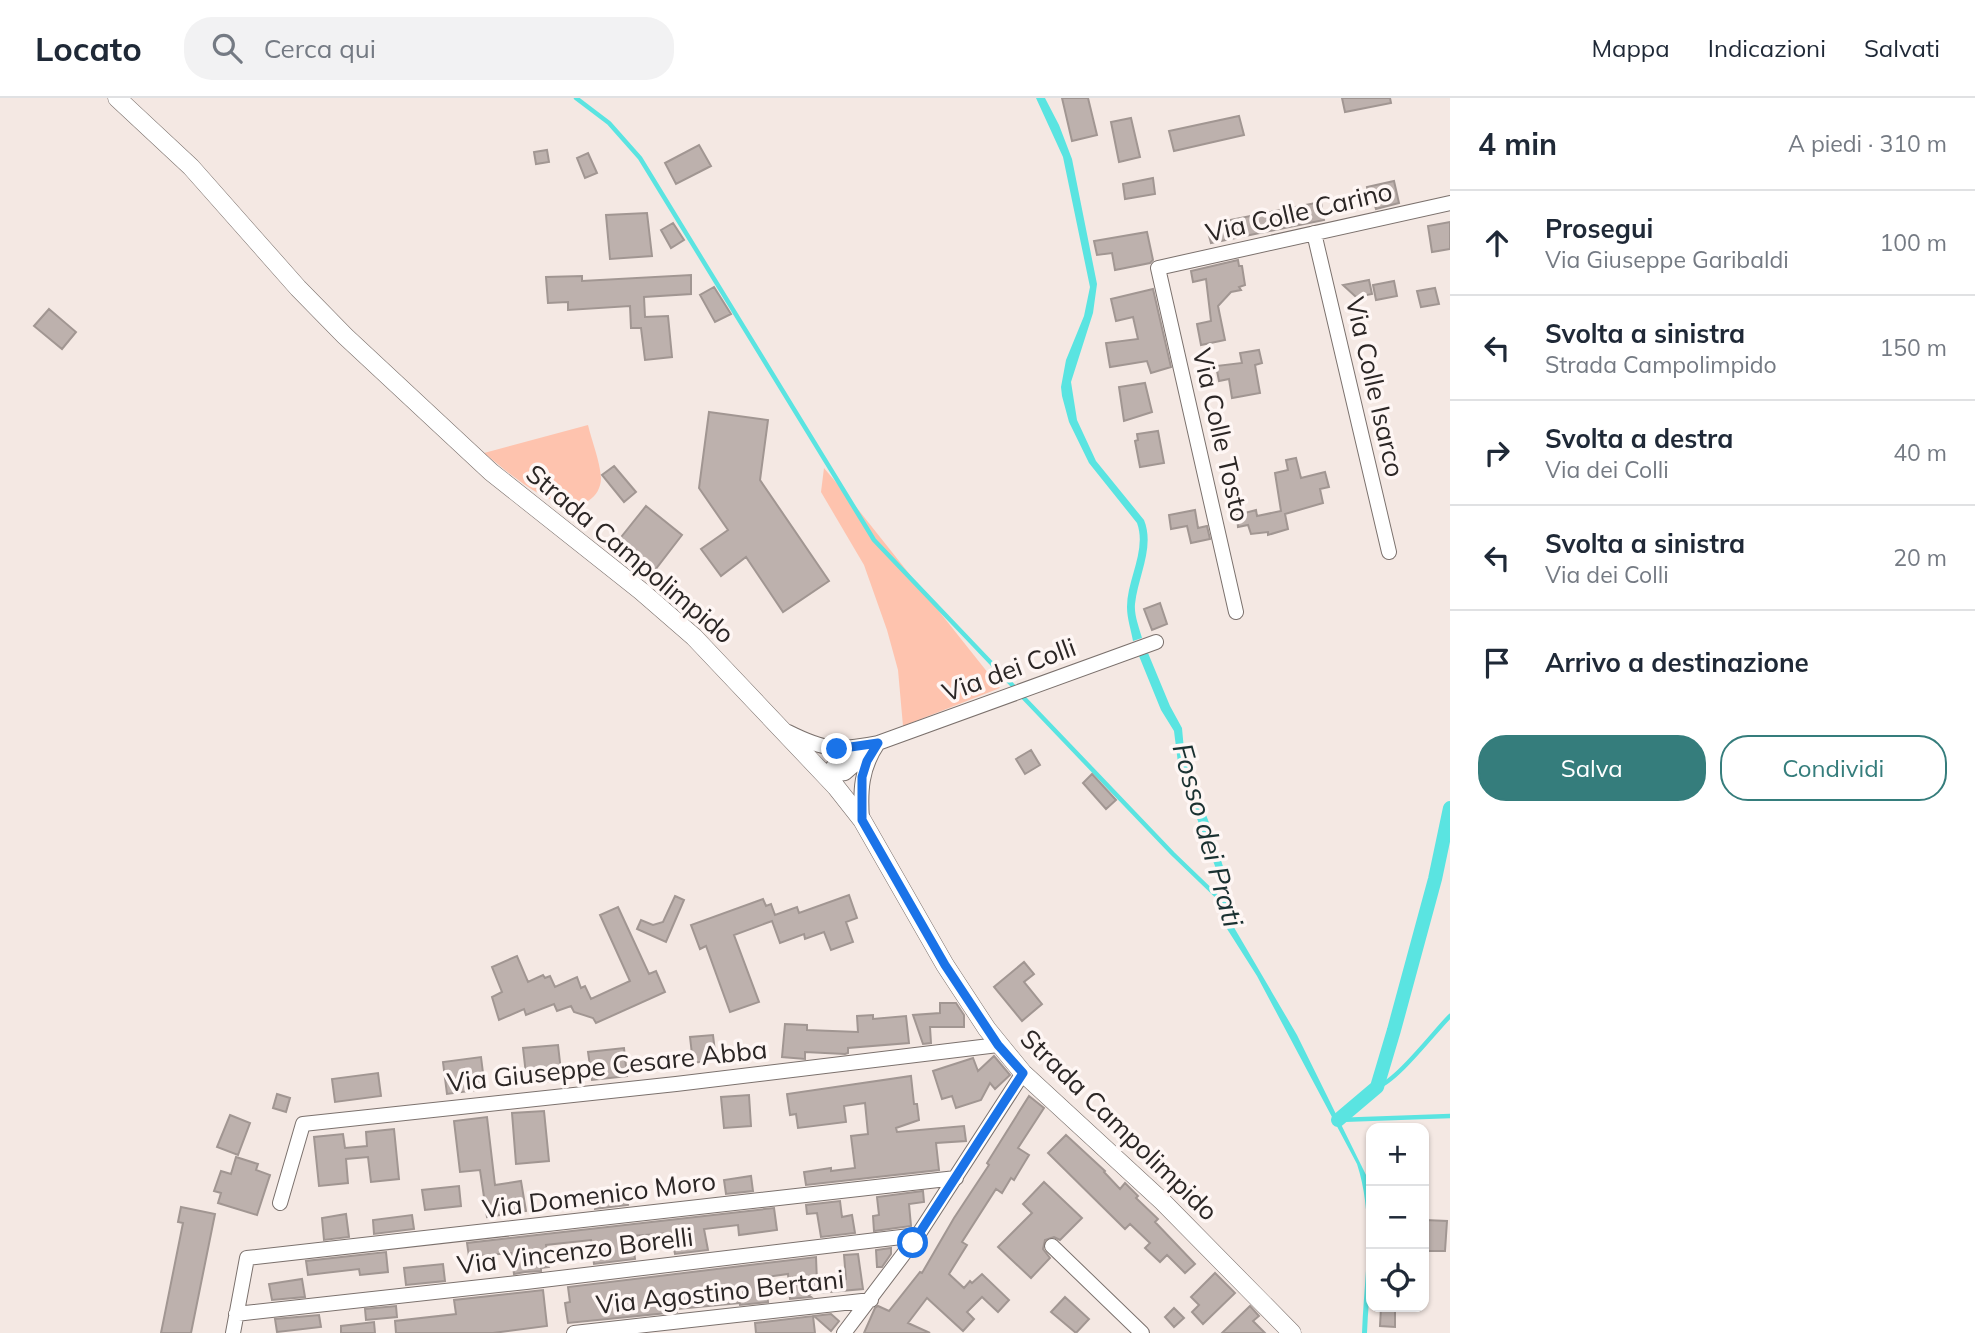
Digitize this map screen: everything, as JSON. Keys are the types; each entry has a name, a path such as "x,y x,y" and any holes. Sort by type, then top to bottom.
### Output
{"street":[{"name":"Strada Campolimpido","path":"117,98 191,167 327,318 444,430 510,489 675,620 705,648 825,776 862,820 945,965 998,1045 1023,1073 1163,1202 1292,1333"},
{"name":"Via Colle Carino","path":"1158,268 1450,203"},
{"name":"Via Colle Isarco","path":"1314,233 1389,552"},
{"name":"Via Colle Tosto","path":"1158,268 1236,612"},
{"name":"Via dei Colli","path":"780,728 813,744 831,749 878,743 1156,642"},
{"name":"Via dei Colli","path":"825,776 852,769 878,743"},
{"path":"862,820 862,777 867,761 878,743"},
{"name":"Via Giuseppe Cesare Abba","path":"280,1202 303,1124 662,1086 998,1045"},
{"path":"844,1333 918,1235 1023,1073"},
{"name":"Via Domenico Moro","path":"236,1314 247,1258 957,1178"},
{"name":"Via Vincenzo Borelli","path":"236,1314 918,1235"},
{"path":"1052,1246 1142,1333"},
{"name":"Via Agostino Bertani","path":"574,1333 871,1300"},
{"path":"233,1333 236,1314"}],"shaded area":[{"path":"588,425 601,482 593,497 576,505 562,503 533,490 484,453"},
{"path":"824,468 1000,688 903,726 898,670 887,630 864,565 821,492"}],"water":[{"path":"1036,98 1045,98 1072,159 1097,284 1093,313 1071,382 1077,420 1096,461 1144,520 1147,530 1147,551 1135,604 1142,638 1133,641 1127,607 1140,544 1137,523 1089,463 1069,422 1062,396 1066,360 1084,316 1090,287 1063,157"},
{"name":"Fosso dei Prati","path":"1148,653 1182,728 1191,776 1224,870 1232,924 1297,1035 1366,1175 1366,1206 1357,1164 1257,976 1222,921 1223,902 1218,874 1179,771 1174,731 1161,710 1139,656"},
{"path":"1366,1269 1366,1312 1368,1312 1367,1333 1362,1333"}],"building":[{"path":"1062,98 1088,98 1097,135 1072,141"},
{"path":"1342,98 1390,98 1391,103 1345,112"},
{"path":"1239,116 1244,135 1174,151 1169,131"},
{"path":"1131,118 1140,157 1119,162 1111,122"},
{"path":"699,145 711,166 676,184 665,163"},
{"path":"547,150 549,162 536,164 534,152"},
{"path":"588,153 597,173 585,178 577,158"},
{"path":"1153,178 1155,194 1125,199 1123,184"},
{"path":"1394,181 1399,203 1376,209 1373,199 1369,200 1367,187"},
{"path":"1321,202 1324,220 1211,243 1208,232 1221,229 1220,222"},
{"path":"647,213 652,256 610,259 606,215"},
{"path":"1450,222 1450,249 1432,252 1428,226"},
{"path":"673,223 684,240 671,248 661,230"},
{"path":"1147,232 1153,260 1150,263 1115,270 1112,253 1097,255 1094,241"},
{"path":"1238,260 1239,266 1242,266 1245,285 1239,287 1241,290 1231,292 1218,306 1225,340 1201,345 1197,324 1211,321 1206,279 1193,282 1191,271"},
{"path":"691,275 691,294 644,297 645,317 668,316 672,357 645,360 641,328 631,328 630,306 568,310 568,302 548,303 546,277 582,276 582,281"},
{"path":"1369,280 1372,294 1356,297 1343,285"},
{"path":"1394,281 1397,296 1376,300 1373,285"},
{"path":"714,287 731,314 715,322 700,295"},
{"path":"1435,288 1439,304 1421,307 1417,291"},
{"path":"1153,289 1171,367 1151,373 1147,361 1110,367 1106,343 1138,339 1133,317 1116,321 1111,299"},
{"path":"49,309 76,332 62,349 34,326"},
{"path":"1259,350 1262,363 1255,365 1260,393 1232,398 1229,379 1219,381 1216,366 1242,363 1240,353"},
{"path":"1145,383 1152,412 1124,421 1119,387"},
{"path":"709,412 768,420 760,480 829,581 783,612 746,557 721,576 701,549 728,530 699,488"},
{"path":"1158,431 1164,463 1140,467 1135,441 1138,440 1137,434"},
{"path":"1296,458 1301,478 1325,472 1329,487 1320,489 1323,503 1285,514 1288,529 1268,535 1268,532 1251,534 1248,525 1238,527 1237,515 1256,510 1257,516 1281,511 1275,473 1288,470 1286,460"},
{"path":"614,466 636,492 624,502 602,475"},
{"path":"646,506 682,535 655,570 618,541"},
{"path":"1195,510 1198,528 1207,526 1210,539 1191,543 1187,526 1171,529 1169,515"},
{"path":"1160,603 1167,624 1152,630 1144,609"},
{"path":"1031,750 1040,765 1025,774 1016,759"},
{"path":"1092,774 1116,800 1106,809 1083,783"},
{"path":"849,895 857,918 846,922 853,942 831,950 824,932 805,939 804,934 780,943 772,921 734,935 759,1002 730,1012 706,946 700,949 691,925 763,899 766,906 771,904 775,915 797,907 799,913"},
{"path":"675,896 684,900 666,942 637,929 641,920 653,925 663,922"},
{"path":"618,907 649,974 656,971 665,992 596,1023 593,1018 574,1012 571,1006 557,1011 554,1004 526,1015 524,1009 499,1020 492,997 502,992 492,967 517,956 528,982 543,975 545,978 550,976 555,987 577,977 581,988 585,986 591,999 630,981 600,915"},
{"path":"1024,962 1034,974 1024,982 1042,1004 1022,1021 994,987"},
{"path":"940,1003 956,1003 964,1015 964,1027 930,1027 931,1043 923,1044 913,1015 940,1013"},
{"path":"873,1015 873,1019 906,1016 909,1043 848,1048 848,1053 845,1054 805,1052 805,1059 782,1057 785,1024 807,1025 807,1030 858,1032 857,1016"},
{"path":"713,1035 716,1060 693,1063 690,1037"},
{"path":"558,1045 562,1080 527,1083 523,1048"},
{"path":"624,1048 627,1076 592,1080 588,1052"},
{"path":"994,1056 1010,1075 995,1089 990,1083 981,1100 956,1108 952,1096 942,1099 933,1071 973,1058 978,1071"},
{"path":"481,1057 485,1089 447,1094 443,1062"},
{"path":"378,1073 381,1096 335,1102 332,1079"},
{"path":"911,1076 919,1120 896,1128 897,1132 964,1126 966,1141 936,1143 939,1170 806,1185 804,1172 855,1168 851,1136 868,1134 865,1103 844,1106 846,1122 798,1128 796,1114 790,1115 787,1094"},
{"path":"277,1094 290,1098 286,1112 273,1108"},
{"path":"749,1095 751,1126 724,1128 721,1097"},
{"path":"1029,1096 1044,1108 1018,1148 1029,1155 1014,1180 1011,1178 1002,1193 996,1189 962,1242 967,1245 949,1274 964,1288 982,1274 1009,1300 998,1312 982,1297 967,1312 974,1319 963,1331 927,1298 908,1323 930,1333 864,1333 875,1308 878,1306 889,1311 920,1272 922,1273"},
{"path":"544,1111 549,1161 516,1164 512,1113"},
{"path":"230,1115 250,1123 238,1155 217,1147"},
{"path":"487,1117 495,1185 521,1181 526,1211 487,1217 480,1170 460,1172 454,1121"},
{"path":"394,1129 399,1179 371,1182 368,1157 346,1159 348,1183 319,1186 314,1137 343,1134 345,1148 367,1146 366,1132"},
{"path":"1066,1135 1105,1171 1120,1189 1125,1183 1138,1196 1136,1198 1158,1219 1155,1222 1195,1264 1185,1273 1167,1255 1160,1262 1145,1248 1150,1243 1130,1224 1125,1229 1048,1153"},
{"path":"236,1157 258,1164 256,1170 270,1175 257,1215 218,1203 221,1193 214,1191 221,1171 231,1174"},
{"path":"751,1176 753,1191 726,1194 724,1180"},
{"path":"1044,1182 1082,1218 1060,1240 1054,1237 1045,1240 1043,1249 1050,1258 1031,1278 998,1247 1032,1213 1023,1204"},
{"path":"459,1186 461,1206 425,1210 422,1190"},
{"path":"923,1191 924,1202 909,1204 911,1226 874,1231 873,1216 879,1215 877,1197"},
{"path":"626,1192 628,1205 595,1209 594,1195"},
{"path":"840,1201 842,1217 852,1215 855,1233 821,1237 817,1213 807,1214 806,1205"},
{"path":"181,1207 215,1214 191,1333 161,1333 183,1223 178,1222"},
{"path":"774,1208 777,1230 739,1235 738,1225 704,1229 708,1250 675,1254 671,1233 632,1236 635,1259 594,1264 591,1240 546,1245 549,1267 541,1268 541,1271 514,1274 511,1253 469,1257 467,1243"},
{"path":"346,1214 349,1237 324,1240 322,1218"},
{"path":"412,1215 414,1229 374,1234 373,1220"},
{"path":"1429,1220 1447,1221 1445,1251 1429,1251"},
{"path":"891,1248 891,1254 882,1267 877,1267 876,1250"},
{"path":"386,1252 388,1272 360,1275 359,1269 308,1275 306,1261"},
{"path":"858,1254 863,1289 807,1294 811,1297 790,1299 788,1274 766,1277 768,1302 677,1309 677,1312 568,1323 565,1303 570,1302 568,1287 816,1257 817,1282 846,1279 844,1255"},
{"path":"443,1264 445,1281 406,1285 404,1268"},
{"path":"1215,1273 1235,1293 1203,1324 1192,1312 1199,1305 1191,1297"},
{"path":"302,1279 305,1297 272,1300 269,1284"},
{"path":"543,1290 547,1326 493,1333 396,1333 395,1321 456,1314 454,1300"},
{"path":"1065,1297 1089,1319 1076,1333 1051,1312"},
{"path":"396,1306 397,1317 366,1320 365,1309"},
{"path":"1250,1306 1259,1316 1253,1321 1265,1333 1222,1333"},
{"path":"1174,1308 1184,1318 1174,1327 1165,1317"},
{"path":"1381,1312 1395,1312 1395,1327 1380,1326"},
{"path":"831,1314 839,1321 831,1331 814,1316"},
{"path":"319,1315 321,1327 277,1332 275,1319"},
{"path":"813,1316 815,1333 756,1333 755,1323"},
{"path":"374,1322 375,1333 341,1333 341,1326"}],"waterway":[{"path":"576,98 609,123 640,158 874,540 1015,688"},
{"name":"Fosso dei Prati","path":"1021,695 1173,854 1225,904"},
{"path":"1338,1120 1377,1087 1435,879 1450,808"},
{"path":"1377,1087 1404,1067 1450,1016"},
{"path":"1338,1120 1450,1116"}],"route":[{"path":"837,749 878,743 867,761 862,777 862,820 945,965 998,1045 1023,1073 913,1243"}]}
